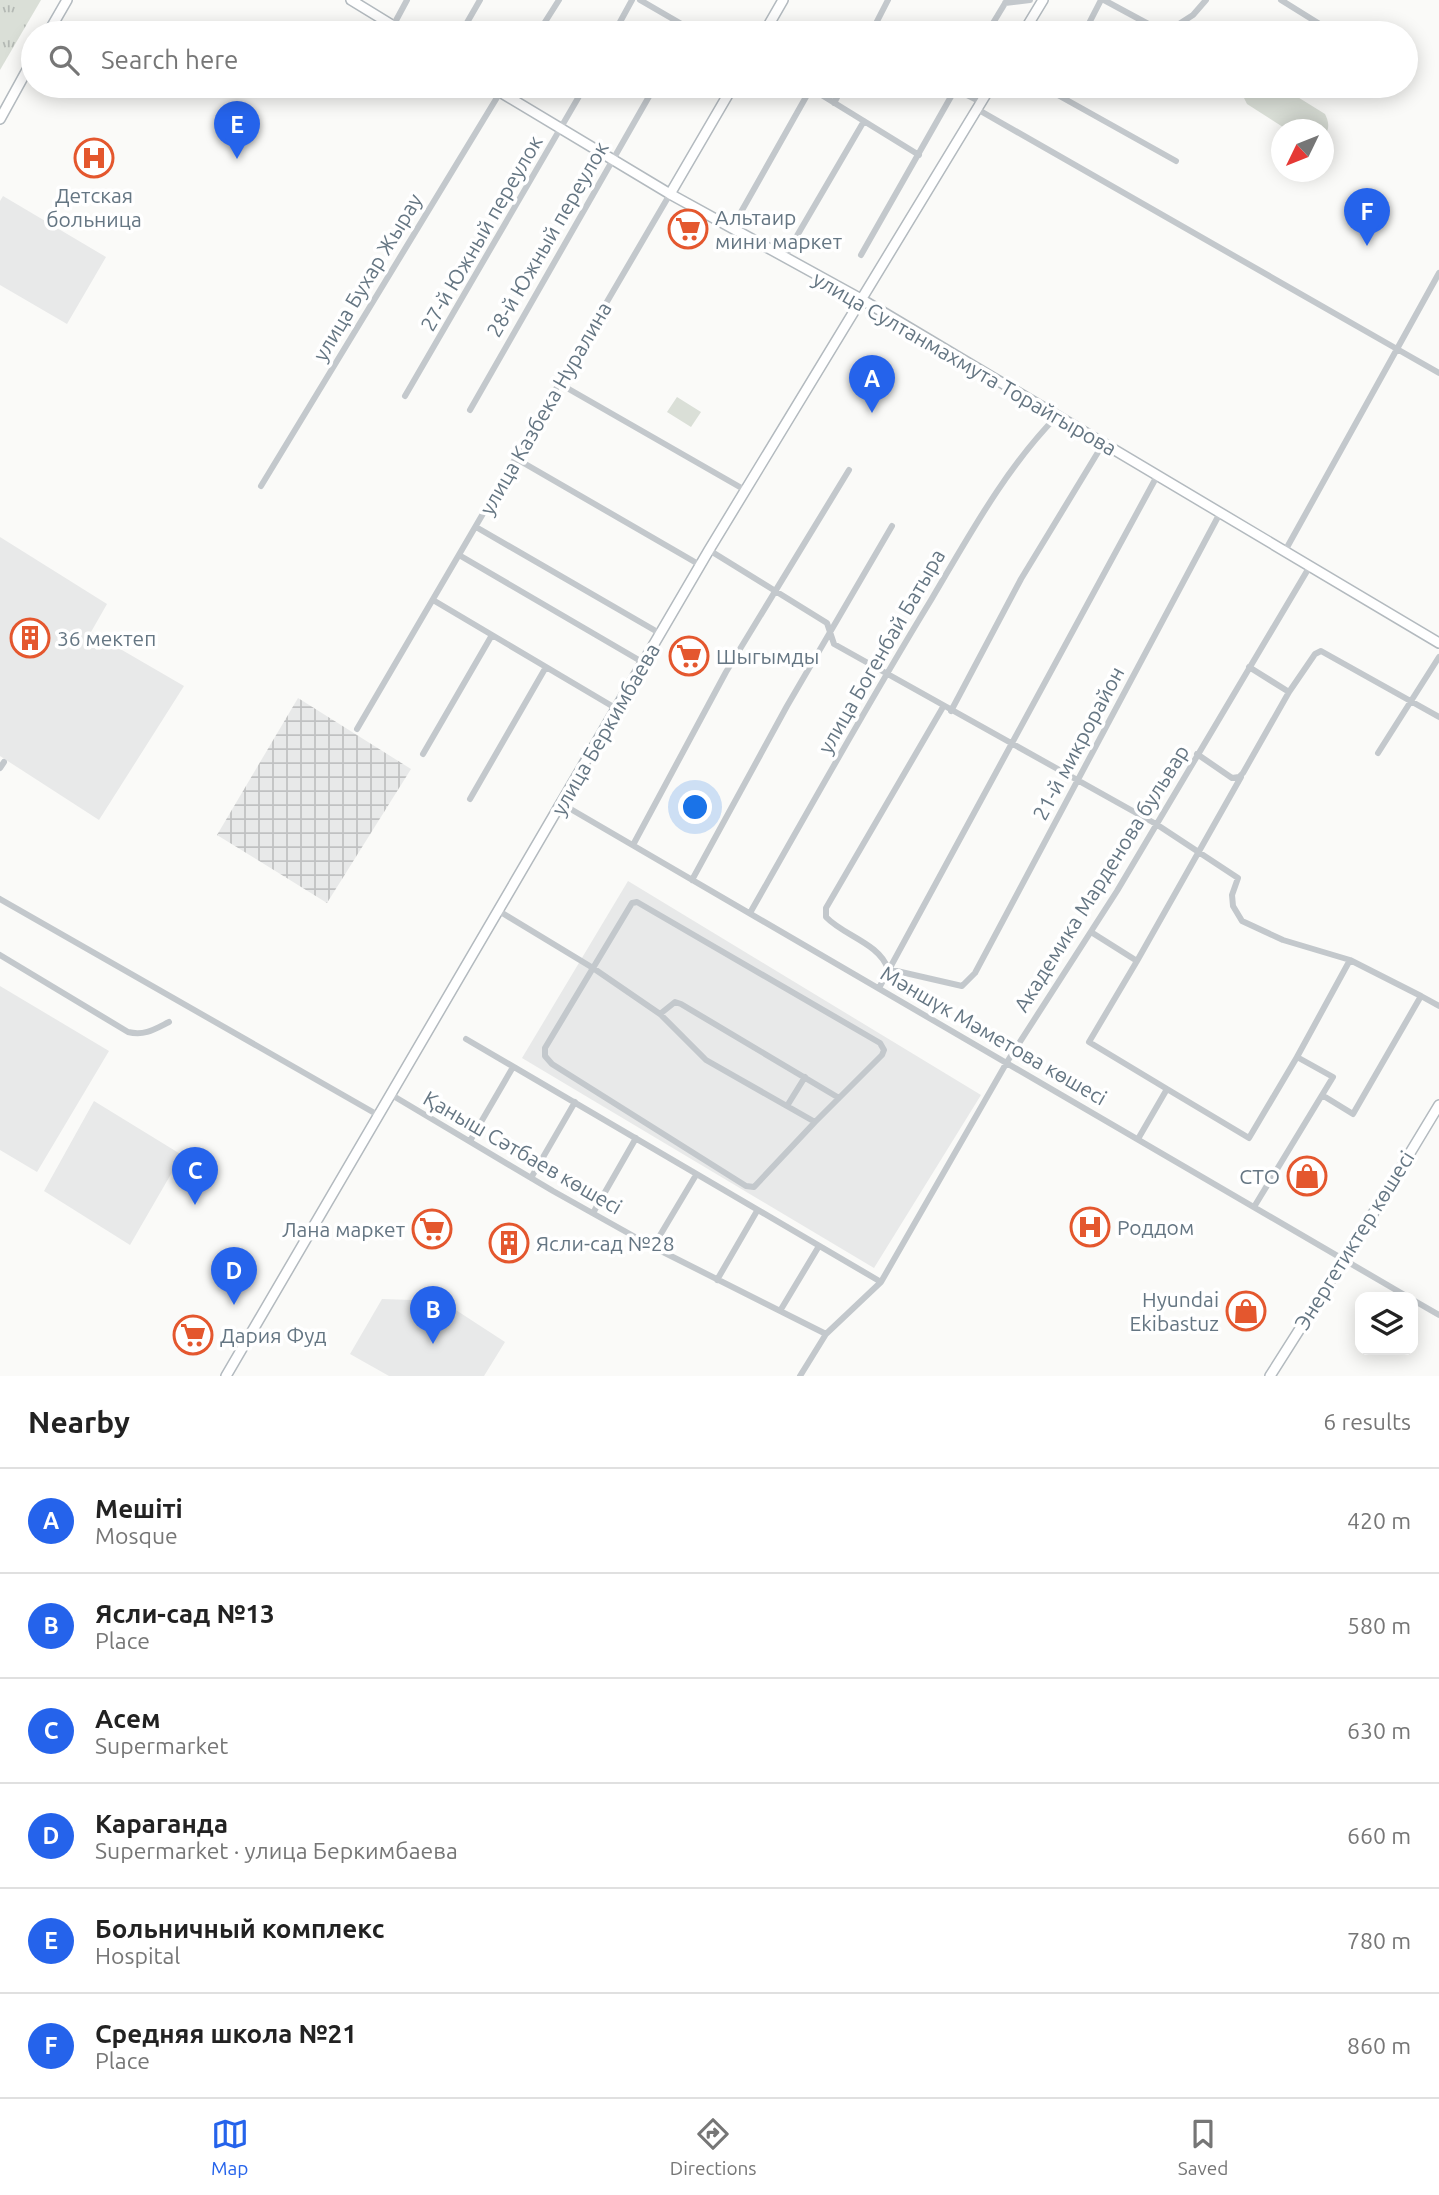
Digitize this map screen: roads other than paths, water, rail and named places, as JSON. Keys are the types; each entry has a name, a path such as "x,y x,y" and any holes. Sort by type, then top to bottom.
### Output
{"street":[{"path":"55,21 67,0"},
{"path":"351,0 385,21"},
{"path":"396,21 407,0"},
{"path":"468,21 480,0"},
{"path":"546,21 559,0"},
{"path":"621,21 632,0"},
{"path":"640,0 673,21"},
{"path":"771,21 783,0"},
{"path":"877,21 888,0"},
{"path":"994,21 1006,1 1030,0"},
{"path":"1030,21 1043,0"},
{"path":"1091,21 1102,0 1142,21"},
{"path":"1184,21 1206,0"},
{"path":"1281,0 1315,21"},
{"path":"0,120 21,81"},
{"name":"улица Бухар Жырау","path":"261,486 497,98"},
{"name":"улица Султанмахмута Торайгырова","path":"516,98 612,160 861,299 1439,643"},
{"name":"27-й Южный переулок","path":"405,396 579,98"},
{"name":"28-й Южный переулок","path":"470,410 648,98"},
{"name":"улица Казбека Нуралина","path":"357,729 726,98"},
{"path":"732,228 803,98"},
{"path":"826,98 919,155"},
{"path":"834,103 837,98"},
{"path":"861,255 950,98"},
{"path":"969,98 1439,373"},
{"name":"улица Беркимбаева","path":"226,1376 700,565 984,98"},
{"path":"1063,98 1176,161"},
{"path":"784,258 864,121"},
{"path":"1285,551 1439,273"},
{"path":"560,384 745,490"},
{"name":"улица Богенбай Батыра","path":"750,913 886,674 1015,463 1057,416"},
{"path":"951,711 1021,579 1103,444"},
{"path":"516,458 700,565"},
{"path":"633,845 726,672 849,470"},
{"path":"878,988 1157,476"},
{"name":"21-й микрорайон","path":"888,969 962,986 975,973 1220,513"},
{"path":"692,880 892,526"},
{"path":"476,527 661,634"},
{"path":"709,550 827,623 834,644 1156,824 1238,878 1232,895 1233,906 1242,921 1283,940 1350,960 1439,1006"},
{"path":"459,555 643,663"},
{"name":"Академика Марденова бульвар","path":"800,1376 826,1334 881,1282 1007,1062 1091,932 1310,566"},
{"path":"433,600 617,709"},
{"path":"423,754 492,635"},
{"path":"1350,960 1249,1138 1089,1042 1289,692 1315,654 1321,651 1439,717"},
{"path":"1378,752 1439,657"},
{"path":"470,799 546,667"},
{"path":"1249,667 1289,692"},
{"path":"888,969 885,960 833,924 826,917 826,908 943,707"},
{"path":"1197,754 1232,778 1243,773"},
{"name":"Мәншүк Мәметова көшесі","path":"562,804 1399,1292"},
{"path":"0,899 378,1115"},
{"path":"641,902 880,1043 884,1050 882,1055 839,1098 754,1187 750,1188 552,1064 545,1056 545,1048 632,903 641,902"},
{"path":"499,911 593,968 660,1014 706,1060 815,1122"},
{"path":"1091,932 1137,961"},
{"path":"0,955 128,1032 147,1033 169,1022"},
{"path":"1322,1095 1353,1114 1421,996"},
{"path":"660,1014 675,1002 681,1004 839,1098"},
{"path":"466,1039 881,1282"},
{"path":"1254,1207 1333,1077 1297,1057"},
{"path":"470,1141 513,1067"},
{"path":"787,1106 805,1077"},
{"path":"1138,1139 1167,1089"},
{"name":"Қаныш Сәтбаев көшесі","path":"390,1094 653,1247 826,1334"},
{"path":"531,1178 575,1102"},
{"name":"Энергетиктер көшесі","path":"1270,1376 1439,1105"},
{"path":"593,1213 636,1138"},
{"path":"653,1247 696,1175"},
{"path":"717,1280 757,1210"},
{"path":"780,1311 819,1246"},
{"path":"1418,1303 1439,1315"}],"place":[{"name":"Детская больница","path":"94,158"},
{"name":"Больничный комплекс","path":"237,159"},
{"name":"Альтаир мини маркет","path":"688,229"},
{"name":"Средняя школа №21","path":"1367,246"},
{"name":"Мешіті","path":"872,413"},
{"name":"36 мектеп","path":"30,638"},
{"name":"Шыгымды","path":"689,656"},
{"name":"СТО","path":"1307,1176"},
{"name":"Асем","path":"195,1205"},
{"name":"Роддом","path":"1090,1227"},
{"name":"Лана маркет","path":"432,1229"},
{"name":"Ясли-сад №28","path":"509,1243"},
{"name":"Караганда","path":"234,1305"},
{"name":"Hyundai Ekibastuz","path":"1246,1311"},
{"name":"Дария Фуд","path":"193,1335"},
{"name":"Ясли-сад №13","path":"433,1344"}]}
